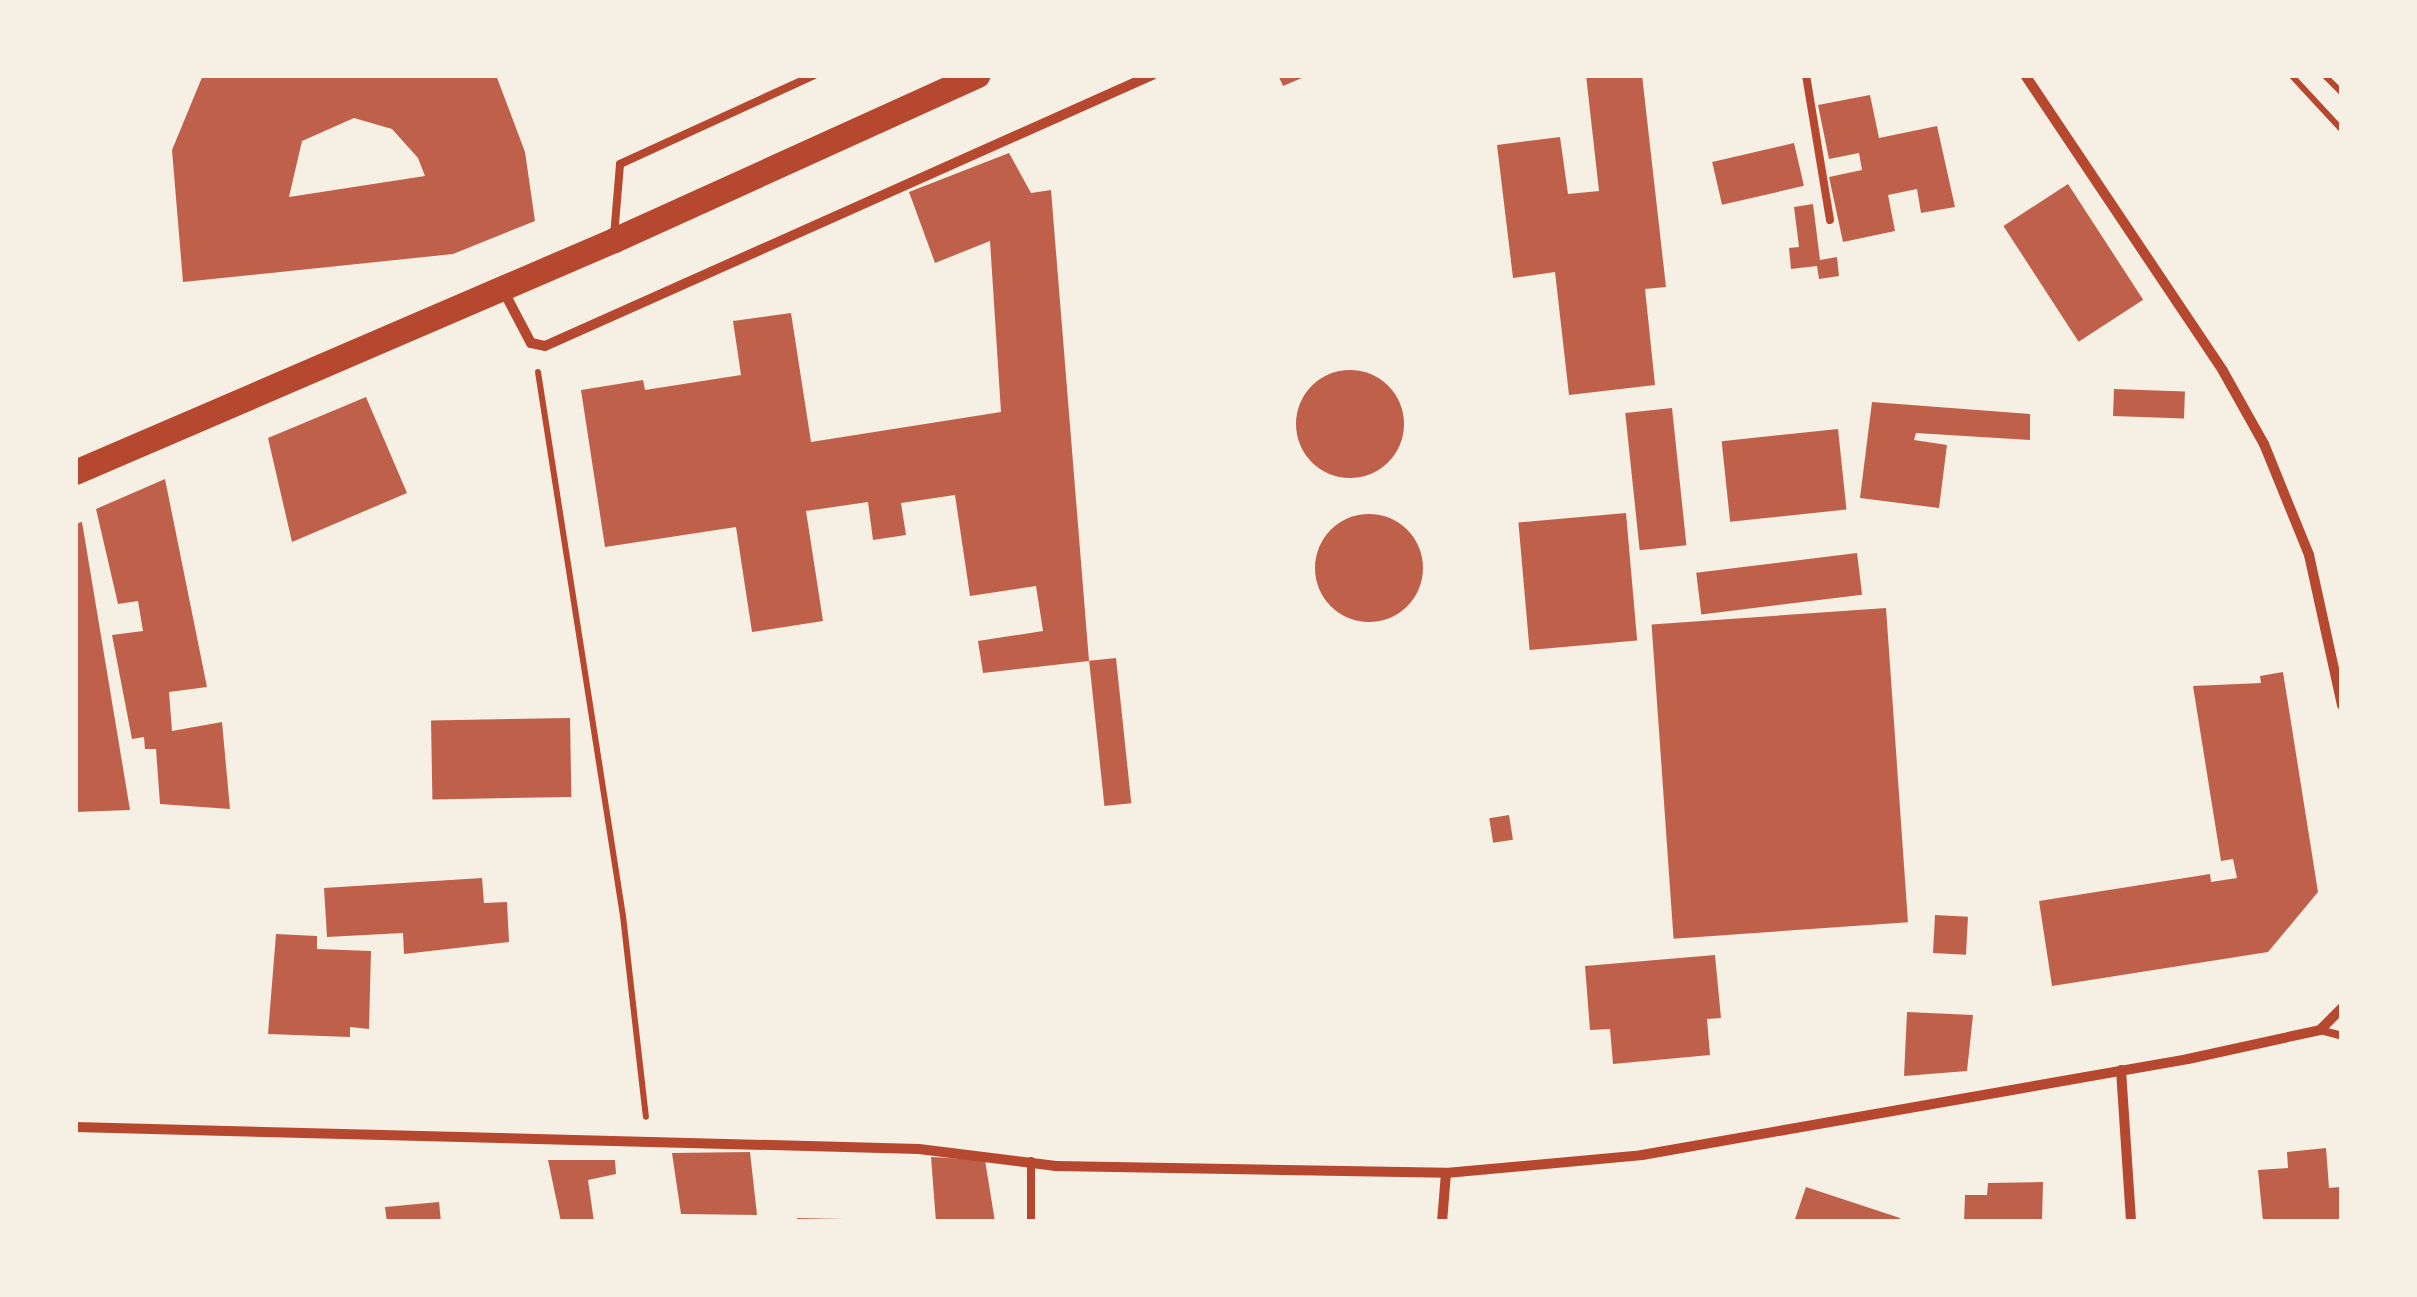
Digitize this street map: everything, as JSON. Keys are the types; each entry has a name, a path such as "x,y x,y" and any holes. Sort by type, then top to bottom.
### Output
{"main road":[{"path":"75,472 614,240 977,75"}],"street":[{"path":"502,288 531,343 568,338 1042,118 1152,75"},
{"path":"2025,75 2223,371 2264,444 2309,554 2342,705"},
{"path":"75,1128 920,1149 1031,1161 1446,1173 1642,1155 2121,1070 2320,1030 2342,1008"},
{"path":"2121,1070 2131,1222"},
{"path":"1442,1222 1446,1173"}],"lane":[{"path":"614,240 620,164 814,75"},
{"path":"1806,75 1830,220"},
{"path":"2320,1030 2342,1036"},
{"path":"1031,1161 1031,1222"}],"path":[{"path":"2290,75 2342,130"},
{"path":"2324,75 2342,93"},
{"path":"531,343 620,897 648,1143"}],"building":[{"path":"203,75 496,75 525,152 535,221 453,254 183,282 172,150","holes":["354,118 392,129 418,158 425,176 289,197 302,141"]},
{"path":"1278,75 1309,75 1283,86"},
{"path":"1586,75 1642,75 1666,287 1645,289 1655,385 1569,395 1555,272 1513,278 1497,145 1560,137 1568,194 1599,191"},
{"path":"1870,95 1879,138 1937,126 1955,207 1921,213 1917,189 1888,195 1895,231 1843,242 1829,177 1862,170 1859,153 1829,159 1818,105"},
{"path":"1794,143 1804,186 1722,205 1712,162"},
{"path":"1009,153 1031,193 1051,190 1089,661 983,673 978,641 1043,631 1036,586 970,596 955,495 901,503 906,535 873,540 868,502 806,511 823,621 752,632 736,527 605,547 581,390 643,380 645,390 741,375 733,321 791,313 811,442 1001,412 990,241 935,263 909,192"},
{"path":"2068,184 2143,300 2079,342 2003,226"},
{"path":"1813,204 1820,260 1837,257 1839,276 1819,279 1817,266 1791,269 1789,248 1799,247 1794,207"},
{"path":"1350,370 1371,374 1388,386 1400,403 1404,424 1400,445 1388,462 1371,474 1350,478 1329,474 1312,462 1300,445 1296,424 1300,403 1312,386 1329,374"},
{"path":"2114,389 2185,391 2184,418 2113,416"},
{"path":"366,397 407,493 292,542 268,438"},
{"path":"1872,402 2030,414 2030,440 1916,433 1914,440 1947,445 1939,508 1860,498"},
{"path":"1672,408 1686,545 1640,550 1625,413"},
{"path":"1838,429 1846,510 1730,522 1722,441"},
{"path":"165,479 207,687 169,692 172,731 222,722 230,809 160,804 156,749 145,749 144,737 132,739 112,635 143,631 138,601 118,604 96,509"},
{"path":"1626,513 1637,641 1530,650 1518,522"},
{"path":"1369,514 1390,518 1407,530 1419,547 1423,568 1419,589 1407,606 1390,618 1369,622 1348,618 1331,606 1319,589 1315,568 1319,547 1331,530 1348,518"},
{"path":"82,522 130,810 75,812 75,524"},
{"path":"1857,553 1862,595 1701,614 1696,573"},
{"path":"1886,608 1908,922 1674,939 1652,624"},
{"path":"1116,658 1131,803 1104,806 1089,661"},
{"path":"2283,672 2318,892 2268,952 2052,986 2039,901 2210,874 2211,882 2237,878 2233,859 2221,861 2193,686 2261,683 2260,676"},
{"path":"570,718 571,797 432,799 431,720"},
{"path":"1509,815 1513,840 1493,843 1489,818"},
{"path":"482,878 484,903 507,902 509,942 404,954 403,933 327,937 324,888"},
{"path":"1935,915 1968,917 1966,955 1933,953"},
{"path":"276,934 317,936 317,949 371,951 369,1029 350,1027 350,1037 268,1034"},
{"path":"1715,955 1721,1018 1707,1019 1710,1055 1613,1064 1610,1029 1590,1030 1585,966"},
{"path":"1907,1012 1973,1015 1967,1071 1904,1076"},
{"path":"2326,1148 2329,1188 2339,1187 2342,1222 2263,1222 2258,1170 2288,1168 2287,1152"},
{"path":"750,1152 757,1215 681,1214 672,1153"},
{"path":"931,1157 985,1160 995,1222 936,1222"},
{"path":"548,1160 615,1160 616,1174 588,1180 594,1222 561,1222"},
{"path":"2043,1182 2042,1222 1964,1222 1965,1195 1987,1195 1988,1183"},
{"path":"1806,1187 1900,1218 1898,1222 1794,1222"},
{"path":"439,1202 441,1222 387,1222 385,1207"},
{"path":"797,1218 844,1219 844,1222 797,1222"}]}
